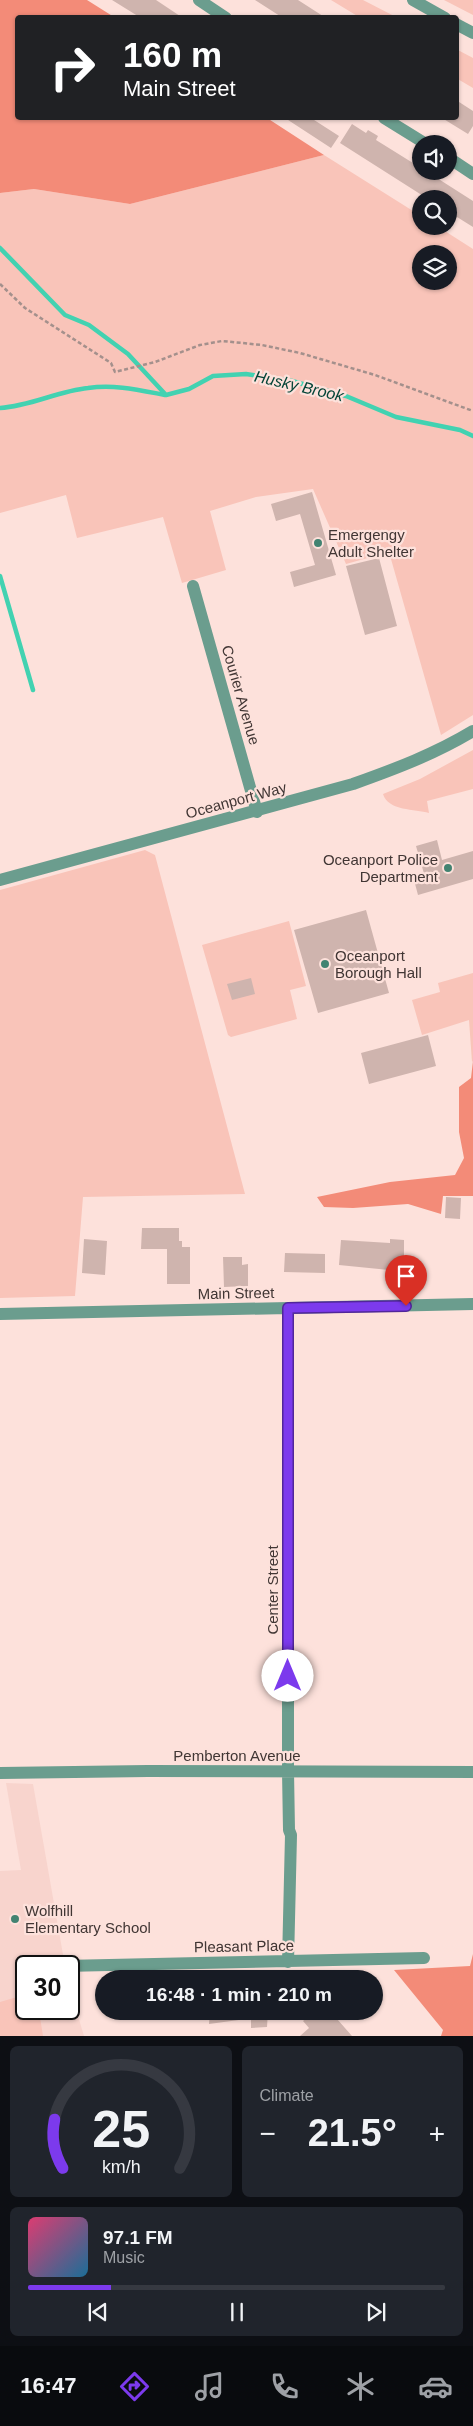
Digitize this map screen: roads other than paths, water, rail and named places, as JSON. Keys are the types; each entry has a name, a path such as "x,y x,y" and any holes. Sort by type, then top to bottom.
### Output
{"street":[{"path":"199,0 222,15"},
{"path":"413,0 440,15"},
{"path":"459,26 473,33"},
{"path":"387,120 412,135"},
{"path":"457,163 473,174"},
{"name":"Courier Avenue","path":"193,586 257,812"},
{"name":"Oceanport Way","path":"0,880 257,812 353,784 409,765 448,746 473,731"},
{"name":"Main Street","path":"0,1314 473,1304"},
{"name":"Center Street","path":"288,1308 288,1771 289,1830 291,1835 288,1962"},
{"name":"Pemberton Avenue","path":"0,1773 473,1772"},
{"name":"Pleasant Place","path":"80,1966 424,1958"}],"waterway":[{"name":"Husky Brook","path":"0,248 65,315 89,325 128,354 166,395 189,389 213,376 246,374 292,381 346,396 396,417 460,430 473,436"},
{"path":"0,408 11,407 66,392 98,387 126,388 165,395"},
{"path":"0,576 33,690"}],"place":[{"name":"Emergengy Adult Shelter","path":"318,543"},
{"name":"Oceanport Police Department","path":"448,868"},
{"name":"Oceanport Borough Hall","path":"325,964"},
{"name":"Wolfhill Elementary School","path":"15,1919"}]}
